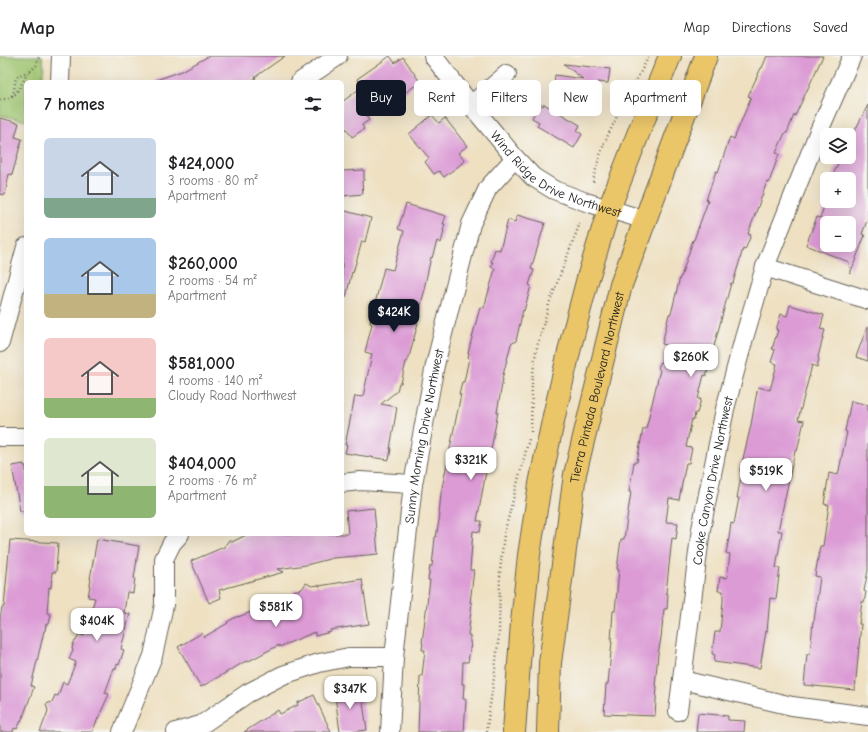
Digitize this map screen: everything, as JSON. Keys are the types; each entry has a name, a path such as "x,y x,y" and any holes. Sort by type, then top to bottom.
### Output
{"main road":[{"path":"514,732 522,623 529,555 540,484 554,416 588,278 609,209 670,56"},
{"name":"Tierra Pintada Boulevard Northwest","path":"548,732 550,663 575,474 621,285 706,56"}],"street":[{"path":"60,80 61,56"},
{"path":"303,80 338,56"},
{"name":"Wind Ridge Drive Northwest","path":"433,56 514,158 533,177 554,190 645,220"},
{"name":"Cooke Canyon Drive Northwest","path":"678,711 701,529 725,410 744,338 765,267 819,131 852,56"},
{"path":"471,105 506,74"},
{"name":"Sunny Morning Drive Northwest","path":"390,732 394,657 413,484 435,365 472,224 488,188 514,158"},
{"path":"0,343 24,254"},
{"path":"765,267 868,300"},
{"path":"0,437 24,437"},
{"path":"344,483 360,481 413,484"},
{"path":"128,732 153,656 164,605 164,559 172,543 178,536"},
{"path":"176,732 201,725 248,693 290,673 319,663 349,657 394,657"},
{"path":"682,680 792,706 868,716"}],"path":[{"path":"0,100 9,98 15,94 25,77 37,64 39,56"},
{"path":"593,182 596,166 612,126 649,56"},
{"path":"11,96 18,75 30,71"}],"green space":[{"path":"0,56 42,56 44,66 42,80 24,80 24,121 0,115"}],"building":[{"path":"209,56 285,56 252,80 156,80 182,71"},
{"path":"390,56 395,63 403,57 419,80 414,80 414,86 406,92 406,80 358,80"},
{"path":"767,56 823,56 776,153 779,154 748,234 751,235 745,250 743,249 733,283 731,283 706,376 704,375 698,399 701,399 697,413 695,413 694,420 692,419 686,447 692,448 689,463 686,463 679,500 669,498 666,522 678,523 676,539 672,538 666,593 668,594 667,609 664,609 658,654 655,686 657,686 655,716 604,714 621,539 624,539 634,462 637,462 643,429 646,429 660,370 658,368 662,361 666,345 662,344 669,314 671,314 680,277 708,201 706,200 716,171 718,172 730,137 734,139 751,97 748,96"},
{"path":"564,64 610,69 608,83 602,82 602,80 555,80 555,75 583,79"},
{"path":"356,92 356,116 367,116 369,120 362,125 364,129 352,137 344,126 344,100"},
{"path":"544,104 549,107 549,116 565,116 580,125 577,131 582,134 574,148 537,126 539,122 532,118 533,116 541,116 541,105 543,106"},
{"path":"868,105 868,218 862,234 865,235 850,274 849,262 824,252 856,252 856,216 821,216 824,208 856,208 856,172 834,172 838,164 856,164 856,128"},
{"path":"431,116 433,116 439,123 445,118 467,146 458,153 465,161 444,177 439,171 434,174 425,162 429,158 409,134"},
{"path":"0,118 19,123 15,137 22,139 12,175 9,174 5,195 0,194"},
{"path":"364,170 364,180 362,181 363,194 344,196 344,171"},
{"path":"406,204 446,216 443,224 445,224 441,243 437,241 432,258 431,257 425,289 416,323 418,323 401,383 399,383 397,391 381,404 397,407 389,460 345,453 347,445 345,445 355,396 363,397 372,354 365,352 372,324 370,323 384,268 393,270 404,231 398,229"},
{"path":"344,211 371,218 365,242 362,241 353,273 352,272 346,297 344,296"},
{"path":"517,215 545,223 531,269 534,270 529,285 531,286 524,311 523,310 516,341 511,344 502,379 490,455 493,456 491,467 487,466 477,521 482,521 480,532 473,531 470,570 474,570 468,635 470,635 471,643 468,662 463,662 462,684 464,684 463,699 466,699 464,732 418,732 420,676 422,676 425,650 422,650 422,643 430,580 428,580 430,566 432,566 435,537 440,515 441,493 461,394 459,394 462,382 464,382 469,358 468,353 480,307 484,308 495,269 491,267 493,262 491,262 495,249 500,250 508,220 515,222"},
{"path":"817,217 820,218 820,251 806,245"},
{"path":"790,305 824,315 820,329 825,330 817,367 812,365 798,420 804,421 797,451 795,451 778,531 782,531 776,568 780,568 776,599 770,598 767,632 766,631 760,668 714,662 715,655 712,654 715,632 720,632 723,601 723,591 718,591 720,577 727,578 730,554 726,553 731,523 734,524 739,498 737,498 742,471 740,471 758,387 770,390 777,364 771,362 775,350 772,349 778,330 776,330 781,314 787,316"},
{"path":"868,327 868,361 856,357"},
{"path":"851,401 868,405 868,570 864,591 866,592 864,602 862,602 859,624 861,624 855,690 804,685 807,654 810,654 813,621 820,577 815,576 820,546 823,546 829,505 824,504 829,473 838,475 847,432 845,431"},
{"path":"24,464 24,511 20,511 12,466"},
{"path":"374,508 378,554 333,558 306,565 278,569 284,572 219,590 221,598 209,603 191,561 224,547 229,540 232,542 244,536 344,536 344,534 348,534 346,511"},
{"path":"97,539 139,546 133,593 127,592 124,613 130,614 121,649 124,650 119,665 117,664 116,669 114,668 105,693 109,694 92,732 40,732 48,711 46,704 52,702 55,695 58,696 63,682 67,684 76,662 69,659 73,651 72,648 74,642 79,634 84,636 95,598 88,597"},
{"path":"10,540 58,543 56,572 52,572 51,588 49,587 47,613 51,614 49,624 46,624 44,631 31,686 34,687 17,729 14,728 13,732 0,732 0,619 2,607 4,607"},
{"path":"362,579 369,624 330,630 331,632 315,636 315,632 279,647 279,645 247,662 246,661 201,687 178,647 202,633 204,637 238,616 294,595 293,591 302,589 306,583 312,586 319,586"},
{"path":"348,687 348,691 361,689 367,730 340,732 334,689"},
{"path":"314,695 331,732 244,732 278,710 280,714 298,705 297,703"},
{"path":"698,713 728,716 728,720 745,721 744,732 696,732"}]}
